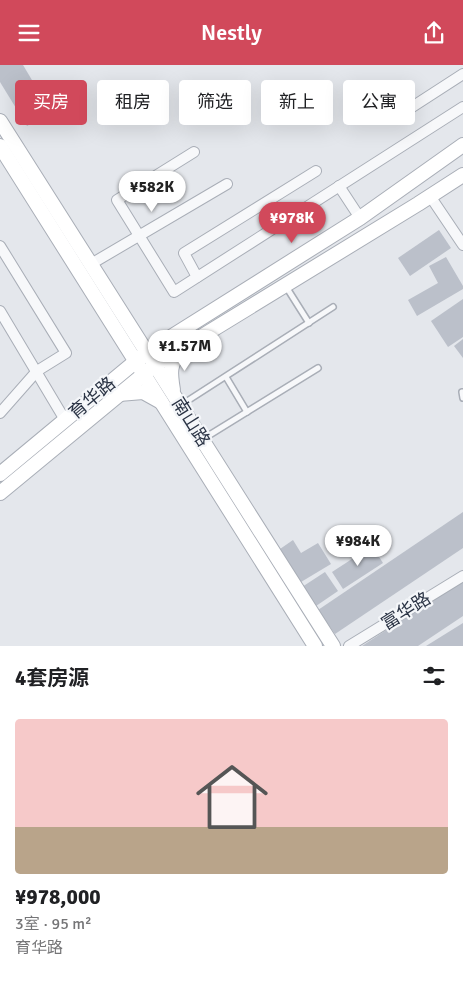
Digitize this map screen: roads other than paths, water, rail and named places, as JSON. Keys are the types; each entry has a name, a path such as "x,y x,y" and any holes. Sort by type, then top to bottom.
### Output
{"main road":[{"name":"南山路","path":"0,121 91,264 126,333 136,361 315,646"},
{"name":"育华路","path":"0,475 147,353 360,218 463,145"},
{"name":"南山路","path":"0,146 126,333 147,353 155,365 333,646"},
{"name":"育华路","path":"0,493 155,365 463,175"},
{"path":"112,382 124,353 126,333 153,340 175,335"},
{"path":"173,393 170,373 173,361 183,347"},
{"path":"119,394 144,392 162,403"}],"street":[{"path":"460,65 463,69"},
{"path":"415,105 463,74"},
{"path":"194,152 117,201 174,292 463,107"},
{"path":"197,277 184,253 316,171"},
{"path":"91,264 227,184"},
{"path":"339,186 360,218"},
{"path":"430,196 463,245"},
{"path":"0,246 66,353 37,371 0,413"},
{"path":"0,311 66,420"},
{"name":"富华路","path":"349,646 463,576"}],"lane":[{"path":"284,284 309,323"},
{"path":"181,406 333,307"},
{"path":"202,440 318,368"},
{"path":"226,377 247,412"}]}
